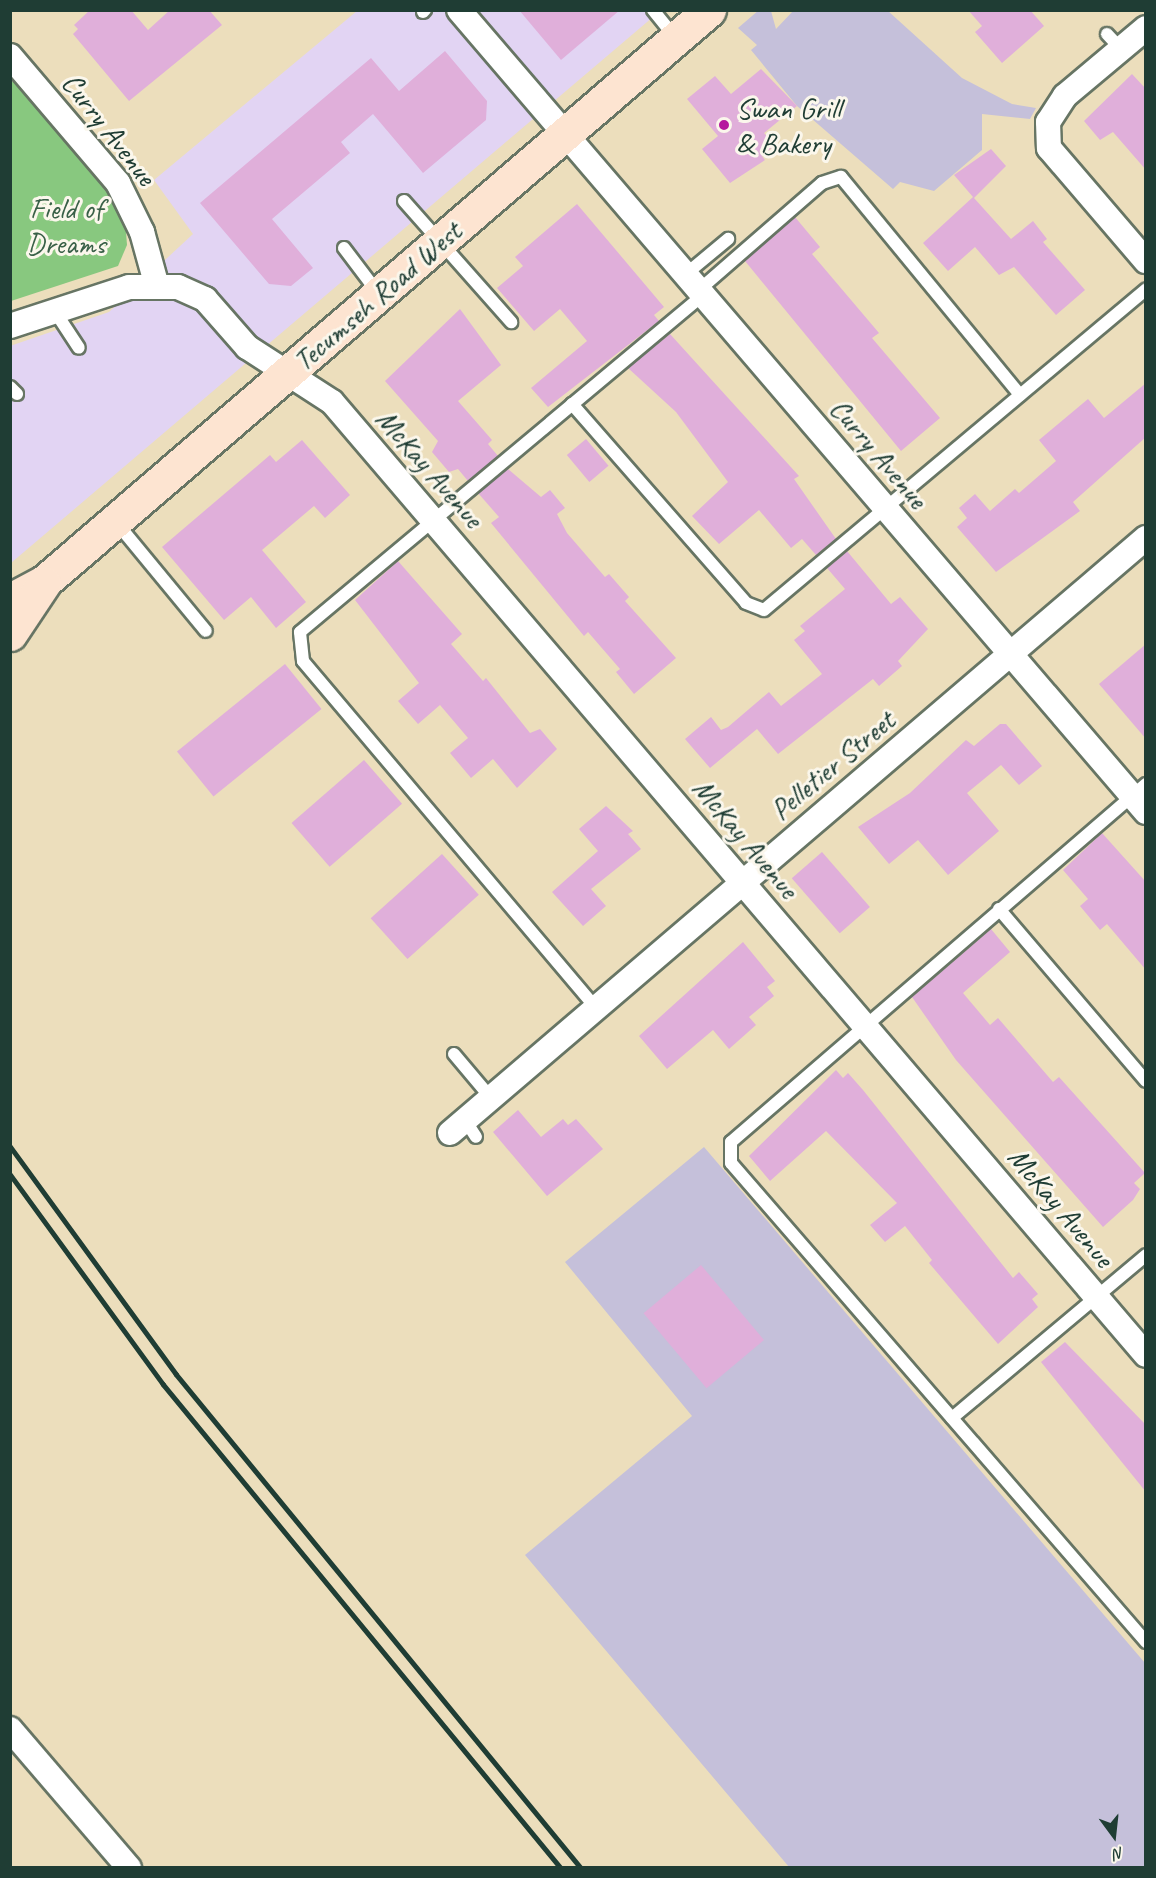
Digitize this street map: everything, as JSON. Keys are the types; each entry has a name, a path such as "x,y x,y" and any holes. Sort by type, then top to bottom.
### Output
{"main road":[{"name":"Tecumseh Road West","path":"10,600 44,582 709,10"},
{"name":"Tecumseh Road West","path":"10,634 44,582"}],"street":[{"name":"Curry Avenue","path":"459,10 1010,654 1141,797"},
{"path":"1146,28 1114,41 1065,96 1047,122 1049,148 1146,261"},
{"name":"Curry Avenue","path":"10,56 118,183 142,232 156,283"},
{"path":"10,326 54,310 156,283"},
{"name":"McKay Avenue","path":"156,283 205,299 247,347 290,371 332,402 1146,1355"},
{"name":"Pelletier Street","path":"464,1130 491,1098 1146,538"},
{"path":"10,1728 129,1868"}],"lane":[{"path":"653,10 677,39"},
{"path":"596,1008 303,661 300,632 572,404 696,286 822,183 841,177 1020,395"},
{"path":"404,201 442,240 511,322"},
{"path":"696,286 728,240"},
{"path":"344,248 379,294"},
{"path":"572,404 746,603 764,610 1146,289"},
{"path":"54,310 79,348"},
{"path":"116,521 206,632"},
{"path":"1141,797 999,909 748,1122 731,1142 732,1163 1146,1642"},
{"path":"999,909 1146,1081"},
{"path":"454,1054 491,1098"},
{"path":"952,1418 1146,1255"}],"shaded area":[{"path":"759,10 771,11 776,29 793,11 888,11 962,78 1012,104 1036,108 1030,119 982,114 982,150 934,191 900,182 893,189 797,106 751,50 757,45 738,28"},
{"path":"357,11 660,11 11,563 10,346 109,312 193,234 154,180"},
{"path":"704,1147 1145,1663 1145,1867 789,1867 525,1555 692,1416 565,1262"}],"green space":[{"name":"Field of Dreams","path":"17,78 103,180 125,219 127,245 118,266 11,301 10,84"}],"building":[{"path":"90,10 131,10 148,30 170,10 209,10 222,25 129,101 73,34 78,29 74,25"},
{"path":"519,10 620,10 561,60"},
{"path":"968,10 1030,10 1044,26 1002,63 975,32 982,26"},
{"path":"445,51 487,101 486,120 423,173 373,114 341,142 350,153 272,219 313,268 291,286 269,284 200,203 371,58 399,91"},
{"path":"761,69 797,106 764,133 775,145 762,156 765,160 730,183 702,149 718,136 687,99 715,76 731,94"},
{"path":"1132,74 1146,89 1146,170 1113,132 1100,140 1084,121"},
{"path":"991,149 1006,166 974,198 1011,239 1033,221 1047,239 1043,242 1085,290 1056,315 1014,267 999,275 975,247 948,271 923,243 973,197 954,175"},
{"path":"577,204 664,307 654,315 659,321 548,407 531,388 587,341 560,309 534,331 497,288 523,266 515,257"},
{"path":"795,217 820,247 812,254 879,333 872,338 940,418 901,451 745,261"},
{"path":"460,309 501,365 458,401 492,440 488,444 498,456 468,481 458,469 449,472 432,452 438,441 385,381"},
{"path":"670,334 799,476 794,479 836,539 816,555 802,539 791,548 759,510 719,544 692,516 728,482 676,412 628,368"},
{"path":"1146,383 1146,437 1073,502 1080,511 996,572 957,527 967,518 959,508 975,494 990,511 1015,489 1019,493 1056,461 1039,440 1088,399 1104,418"},
{"path":"586,439 608,466 589,482 567,455"},
{"path":"302,440 350,495 325,518 314,506 262,550 306,602 276,628 251,597 224,620 162,547 270,455 276,462"},
{"path":"508,469 541,497 550,490 565,508 557,514 567,533 605,577 609,574 629,597 625,601 676,658 634,694 616,672 620,669 588,632 584,636 491,523 499,517 478,493"},
{"path":"847,551 891,604 900,597 928,629 898,661 902,666 879,686 873,679 778,754 757,729 710,768 685,739 711,717 721,730 728,727 769,692 781,706 822,674 794,640 805,631 800,626 845,589 827,568"},
{"path":"398,561 462,634 451,644 483,681 486,678 530,733 540,729 557,749 517,788 493,759 471,778 450,753 468,738 440,705 418,724 398,701 419,683 355,600"},
{"path":"1146,644 1146,739 1099,684"},
{"path":"285,664 322,709 213,797 177,751"},
{"path":"1000,724 1006,724 1042,766 1019,785 1001,765 967,793 999,831 948,875 918,840 889,864 858,827 910,793 966,740 974,746"},
{"path":"364,760 402,804 330,867 292,823"},
{"path":"606,806 633,831 628,834 641,849 591,889 606,906 583,926 552,892 598,851 579,829"},
{"path":"1102,833 1146,882 1146,970 1107,924 1100,930 1080,906 1088,899 1063,870"},
{"path":"822,852 870,907 840,933 792,878"},
{"path":"442,854 479,895 407,959 371,918"},
{"path":"991,929 1010,952 963,993 990,1025 998,1018 1053,1082 1059,1077 1145,1173 1134,1183 1140,1189 1133,1200 1103,1227 956,1060 912,997"},
{"path":"743,942 775,981 767,987 774,996 749,1017 756,1025 729,1049 713,1030 667,1069 639,1036"},
{"path":"836,1070 843,1078 848,1073 863,1090 1013,1278 1019,1272 1038,1294 1032,1299 1038,1307 998,1344 929,1263 932,1260 905,1226 885,1242 870,1225 897,1203 826,1131 770,1181 749,1156"},
{"path":"518,1110 541,1137 563,1119 568,1125 576,1119 603,1149 547,1196 493,1132"},
{"path":"701,1265 764,1340 707,1388 644,1313"},
{"path":"1065,1342 1146,1425 1146,1492 1041,1362"}],"railway":[{"path":"10,1146 176,1374 581,1868"},
{"path":"10,1174 163,1384 561,1868"}],"place":[{"name":"Swan Grill & Bakery","path":"724,125"}]}
